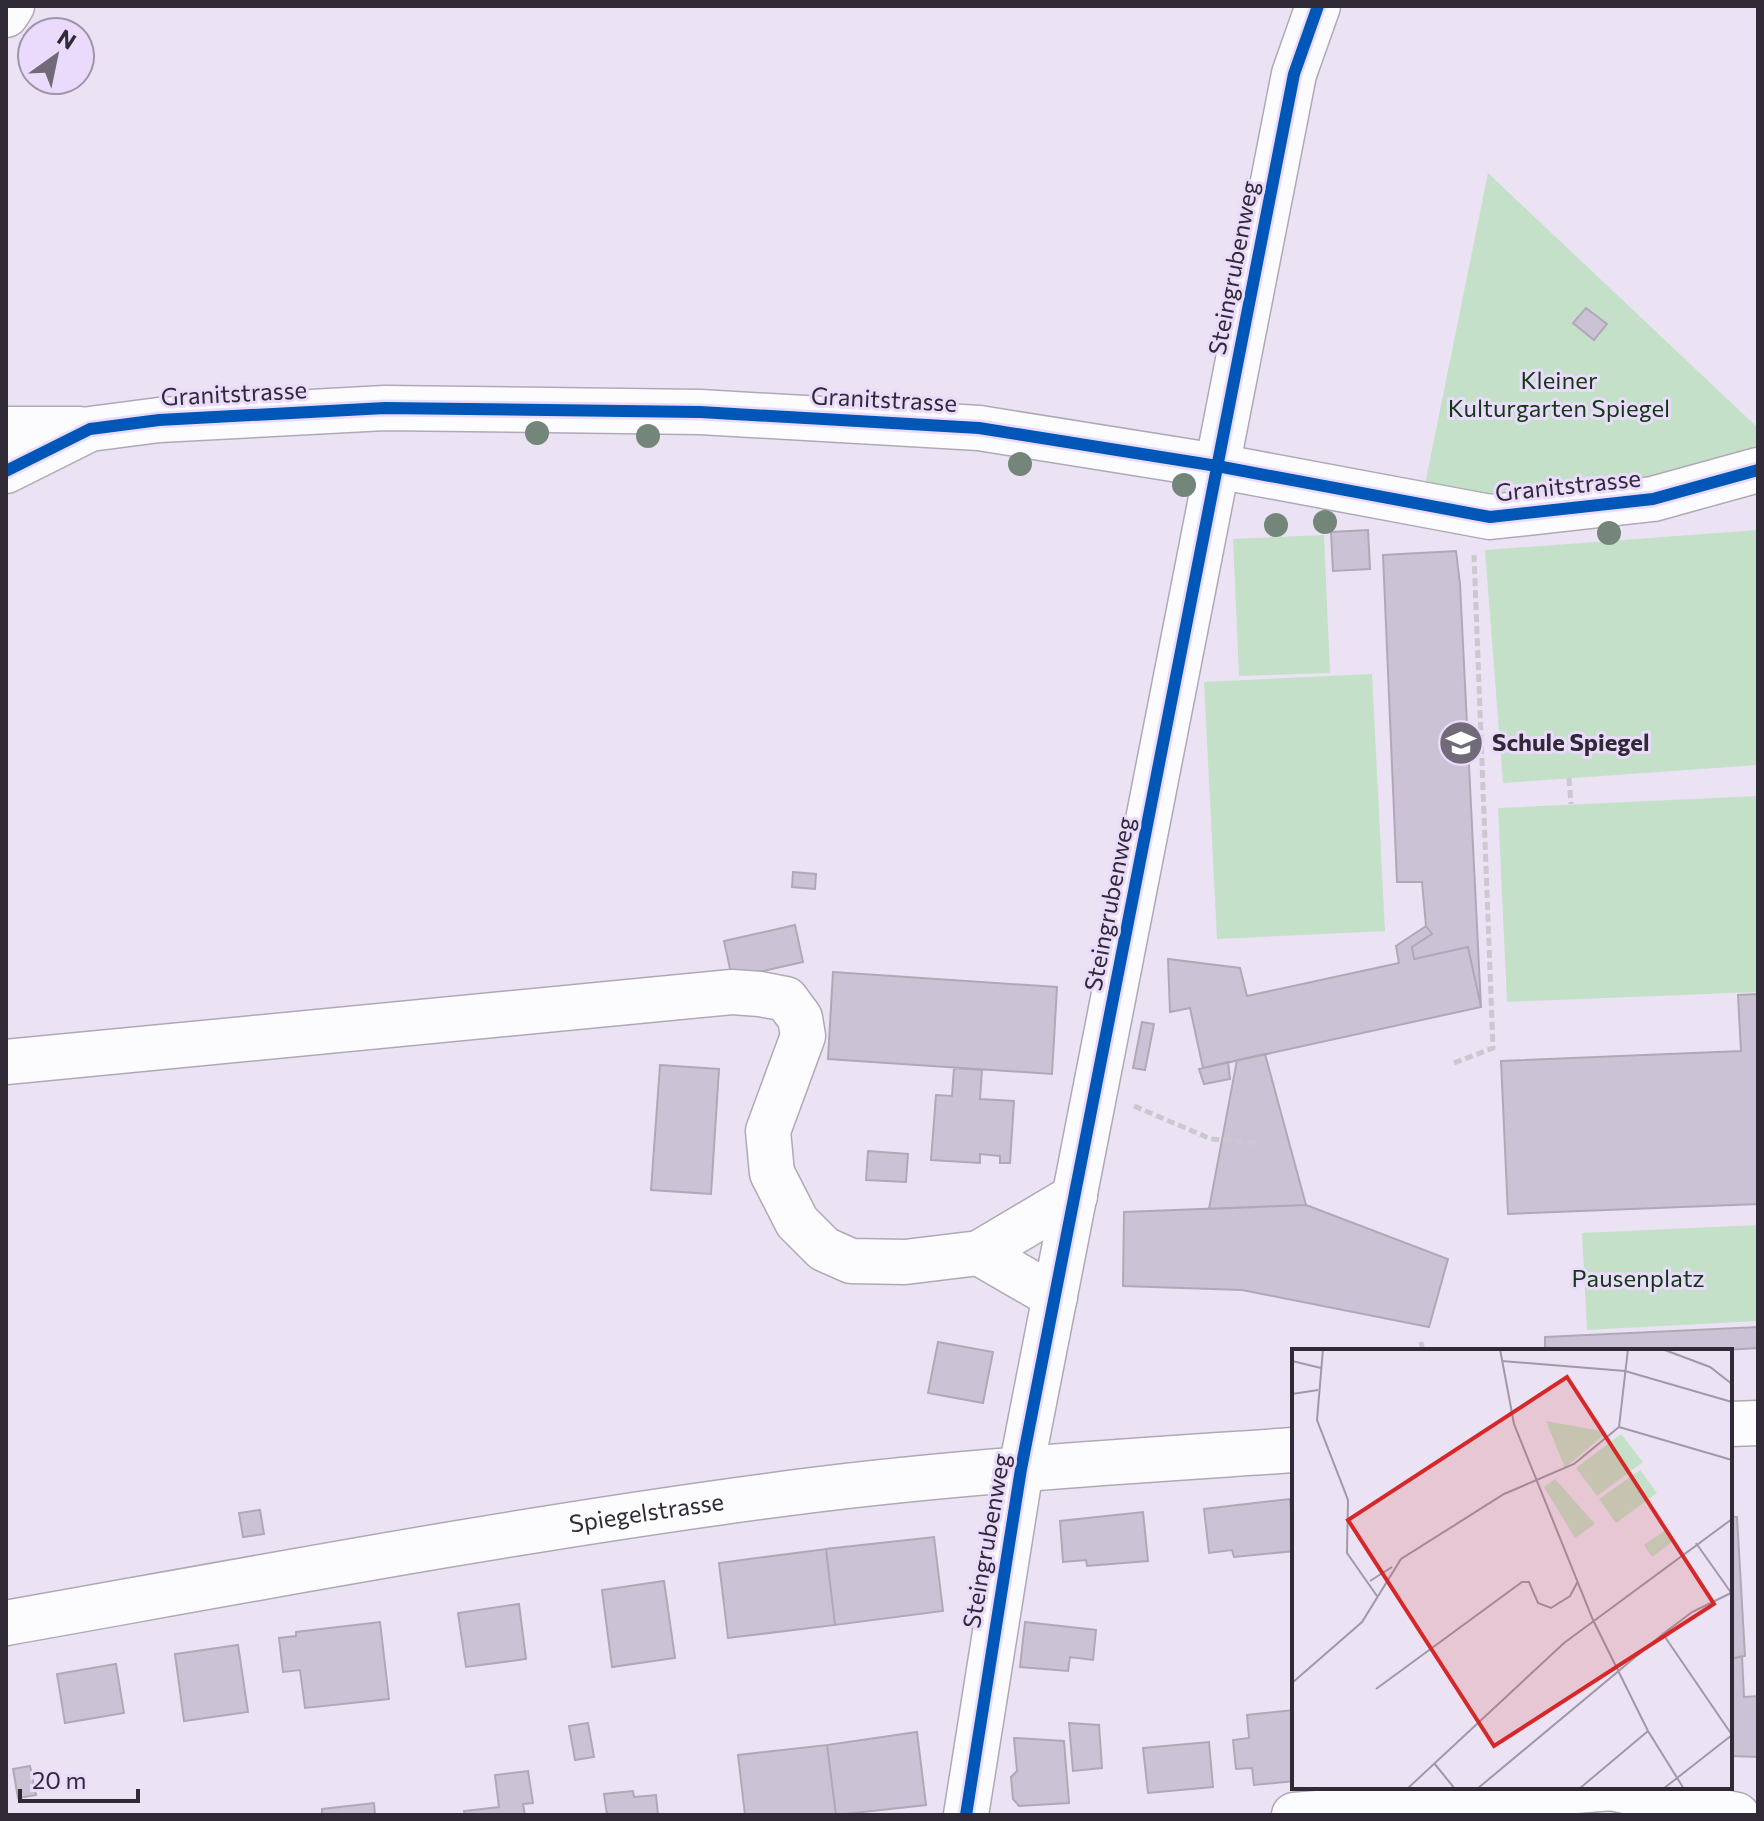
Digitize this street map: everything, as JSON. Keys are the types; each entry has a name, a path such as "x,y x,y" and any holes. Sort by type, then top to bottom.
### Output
{"street":[{"path":"6,15 12,6"},
{"name":"Steingrubenweg","path":"966,1815 1021,1469 1294,74 1318,6"},
{"name":"Granitstrasse","path":"6,471 90,429 159,420 385,408 700,412 979,428 1217,466 1490,517 1653,499 1758,470"},
{"path":"6,429 90,429"},
{"path":"6,1062 732,992 760,994 786,999 800,1018 803,1036 768,1131 772,1173 797,1222 824,1249 851,1261 905,1262 979,1253 1075,1196"},
{"path":"979,1253 1055,1297"},
{"path":"1732,1424 1758,1423"},
{"name":"Spiegelstrasse","path":"6,1623 459,1543 768,1495 1021,1469 1292,1450"},
{"path":"1294,1815 1600,1789"},
{"path":"1616,1789 1737,1815"}],"path":[{"path":"1454,1063 1493,1048 1473,514"},
{"path":"1569,778 1571,804"},
{"path":"1096,1090 1211,1139 1258,1143"},
{"path":"1421,1342 1423,1349"}],"green space":[{"name":"Kleiner Kulturgarten Spiegel","path":"1488,173 1758,428 1758,470 1421,504"},
{"path":"1758,530 1758,765 1503,783 1485,550"},
{"path":"1324,535 1330,673 1239,676 1233,539"},
{"path":"1372,674 1385,931 1217,939 1204,682"},
{"path":"1758,796 1758,992 1507,1002 1498,808"},
{"name":"Pausenplatz","path":"1758,1225 1758,1321 1587,1330 1582,1233"}],"building":[{"path":"1586,308 1607,324 1594,340 1573,323"},
{"path":"1368,530 1370,569 1333,571 1331,532"},
{"path":"1456,551 1481,1007 1468,947 1414,959 1412,947 1432,934 1426,926 1422,882 1397,882 1383,555"},
{"path":"793,872 816,874 815,889 792,887"},
{"path":"795,925 803,962 732,978 724,941"},
{"path":"1426,926 1432,934 1412,947 1414,959 1468,947 1481,1007 1203,1068 1190,1008 1170,1012 1168,959 1240,968 1247,996 1399,963 1396,946"},
{"path":"833,972 1057,987 1052,1074 828,1059"},
{"path":"1758,994 1758,1204 1508,1214 1501,1061 1741,1051 1738,995"},
{"path":"1142,1022 1154,1024 1145,1070 1133,1068"},
{"path":"1265,1054 1306,1205 1209,1209 1237,1060"},
{"path":"1228,1062 1230,1079 1204,1084 1199,1069"},
{"path":"660,1065 719,1069 711,1194 651,1190"},
{"path":"954,1068 982,1070 980,1099 1014,1101 1010,1163 1000,1163 1000,1156 980,1154 980,1163 931,1160 936,1095 952,1096"},
{"path":"868,1151 908,1154 906,1182 866,1180"},
{"path":"1306,1205 1448,1259 1429,1327 1242,1290 1123,1286 1124,1212"},
{"path":"1758,1327 1758,1348 1545,1349 1545,1337"},
{"path":"938,1342 993,1352 983,1403 928,1393"},
{"path":"1290,1499 1292,1551 1234,1557 1232,1550 1209,1553 1204,1509"},
{"path":"260,1510 264,1534 243,1537 239,1513"},
{"path":"1143,1512 1148,1561 1087,1566 1086,1560 1063,1562 1060,1521"},
{"path":"1732,1516 1737,1517 1745,1656 1732,1659"},
{"path":"934,1537 943,1611 835,1625 826,1549"},
{"path":"826,1549 835,1625 728,1638 719,1563"},
{"path":"664,1581 675,1658 612,1667 602,1590"},
{"path":"519,1604 526,1659 466,1667 458,1613"},
{"path":"380,1622 389,1699 305,1708 300,1670 283,1672 279,1638 296,1636 296,1632"},
{"path":"1025,1622 1096,1630 1093,1660 1070,1657 1068,1671 1020,1667"},
{"path":"238,1645 248,1712 184,1721 175,1654"},
{"path":"1742,1656 1744,1697 1758,1696 1758,1757 1732,1756 1732,1658"},
{"path":"116,1664 124,1713 65,1723 57,1674"},
{"path":"1292,1710 1292,1781 1254,1785 1252,1768 1236,1769 1233,1740 1249,1738 1247,1715"},
{"path":"588,1723 594,1757 575,1760 569,1726"},
{"path":"1069,1723 1099,1725 1102,1768 1073,1771"},
{"path":"917,1732 926,1805 836,1815 827,1745"},
{"path":"1014,1738 1064,1741 1069,1803 1019,1806 1013,1799 1011,1777 1017,1771"},
{"path":"1209,1742 1213,1787 1148,1793 1143,1748"},
{"path":"827,1745 836,1815 745,1815 738,1755"},
{"path":"30,1766 36,1795 18,1798 13,1769"},
{"path":"528,1771 533,1803 523,1804 525,1815 465,1815 464,1811 499,1807 495,1775"},
{"path":"633,1791 634,1797 656,1795 658,1815 607,1815 604,1794"},
{"path":"374,1803 375,1815 322,1815 322,1809"}],"cycle path":[{"path":"966,1815 1021,1469 1294,74 1318,6"},
{"path":"6,471 90,429 159,420 385,408 700,412 979,428 1217,466 1490,517 1653,499 1758,470"}],"place":[{"name":"Schule Spiegel","path":"1461,743"}]}
